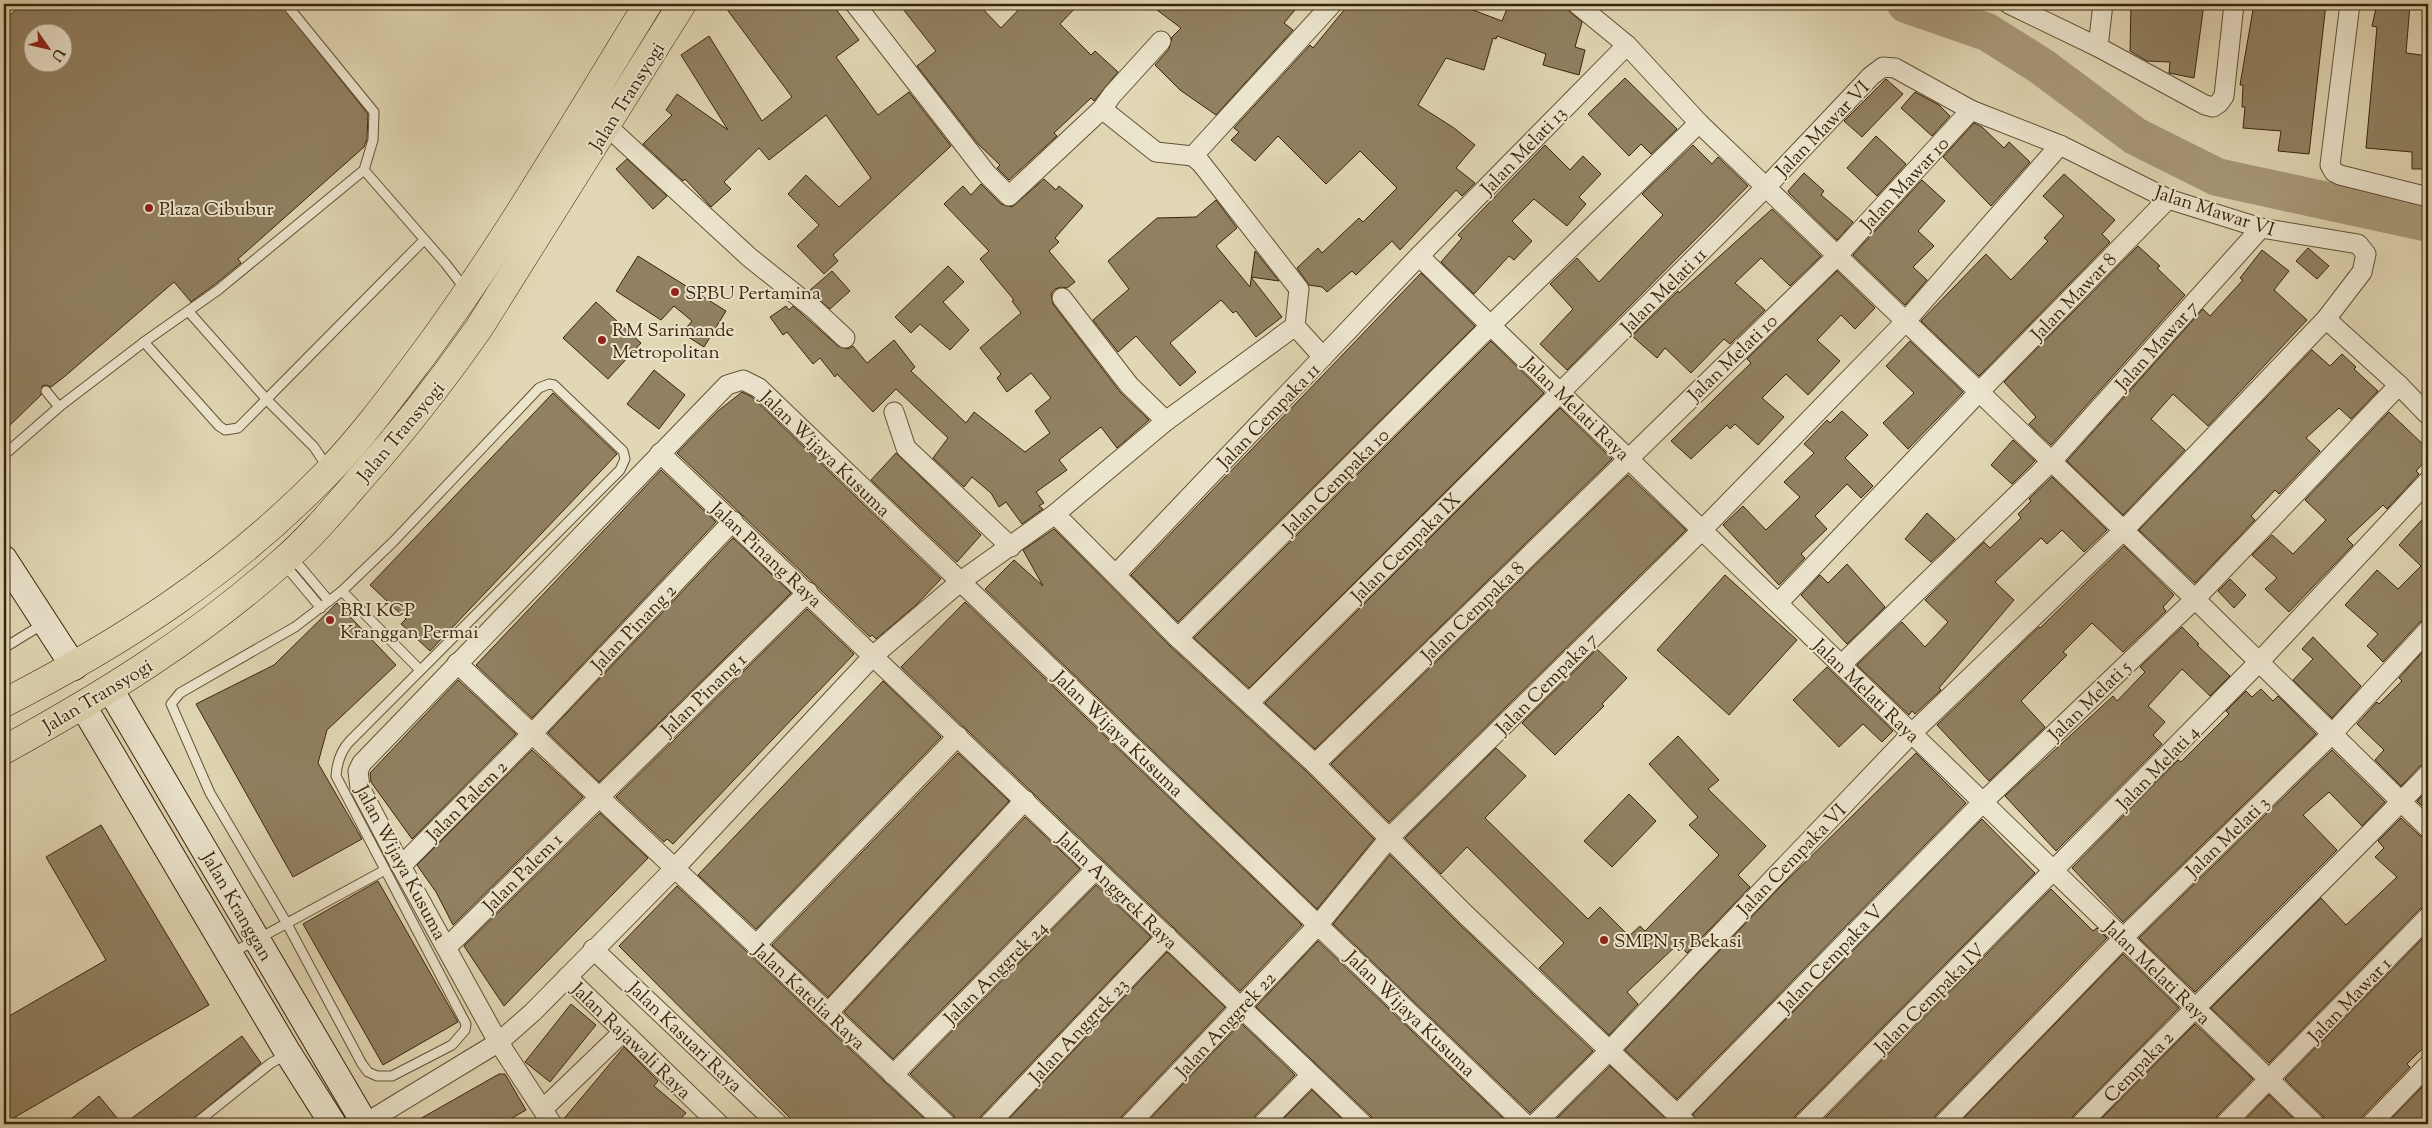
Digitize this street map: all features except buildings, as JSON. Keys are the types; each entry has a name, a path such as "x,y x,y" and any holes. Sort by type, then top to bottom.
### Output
{"highway":[{"name":"Jalan Transyogi","path":"4,703 74,667 153,619 240,554 329,471 391,398 468,294 648,4"},
{"name":"Jalan Transyogi","path":"4,750 84,706 157,659 220,613 286,558 318,528 444,378 479,328 682,4"}],"main road":[{"path":"4,559 44,624 74,667"},
{"name":"Jalan Kranggan","path":"110,689 365,1124"},
{"name":"Jalan Kranggan","path":"84,706 288,1053 333,1124"},
{"path":"107,744 108,729 114,724 121,722 129,724 135,729"}],"street":[{"path":"855,4 987,174 1009,196 1102,109 1112,95 1161,41"},
{"path":"1193,156 1332,4"},
{"path":"1577,4 1627,45 1699,123 2195,598 2428,828"},
{"path":"2009,4 2098,47 2204,105 2213,107 2220,103 2224,96 2234,4"},
{"path":"2098,47 2103,4"},
{"path":"2350,4 2330,165 2334,172 2340,175 2428,197"},
{"name":"Jalan Melati 13","path":"1420,256 1627,45"},
{"name":"Jalan Mawar VI","path":"1766,187 1871,76 1883,67 1889,66 1971,110 2060,144 2168,199 2261,228 2358,244 2363,248 2366,254 2366,262 2362,272 2326,319 2124,530"},
{"path":"365,1124 499,1042 533,1012 593,949 674,869 874,655 961,581 1055,514 1166,421 1295,326 1299,289 1201,163 1193,156 1156,152 1102,109"},
{"name":"Jalan Mawar 10","path":"1836,256 1971,110"},
{"name":"Jalan Cempaka 10","path":"1178,638 1491,325 1699,123"},
{"path":"607,126 749,258 814,309 845,338"},
{"name":"Jalan Cempaka 7","path":"1319,924 1390,837 1702,530 1905,322 2060,144"},
{"name":"Jalan Melati 11","path":"1560,392 1766,187"},
{"name":"Jalan Mawar 8","path":"1778,604 1979,392 2168,199"},
{"name":"Jalan Mawar 7","path":"1841,665 2052,461 2261,228"},
{"name":"Jalan Melati Raya","path":"1420,256 2315,1124"},
{"name":"Jalan Cempaka 11","path":"1116,574 1420,256"},
{"name":"Jalan Melati 10","path":"1628,458 1836,256"},
{"path":"1062,298 1129,385 1166,421"},
{"path":"2326,319 2399,384 2428,415"},
{"path":"1295,326 1323,357"},
{"name":"Jalan Wijaya Kusuma","path":"548,1117 499,1042 447,947 393,868 360,788 359,767 660,453 727,385 736,381 750,382 961,581 1526,1124"},
{"name":"Jalan Melati 5","path":"1983,802 2195,598 2399,384"},
{"name":"Jalan Cempaka IX","path":"1250,702 1560,392"},
{"path":"894,412 906,448 1011,547"},
{"name":"Jalan Pinang Raya","path":"660,453 874,655"},
{"name":"Jalan Cempaka 8","path":"1315,764 1628,458"},
{"name":"Jalan Melati 4","path":"2054,872 2259,662 2428,481"},
{"path":"1055,514 1178,638 1250,702 1315,764 1466,915 1682,1119"},
{"name":"Jalan Pinang 2","path":"532,734 733,521"},
{"name":"Jalan Cempaka VI","path":"1534,1124 1609,1050 1912,733 2124,530"},
{"name":"Jalan Pinang 1","path":"598,797 808,592"},
{"name":"Jalan Melati 3","path":"1943,1124 2123,938 2332,734 2428,630"},
{"name":"Jalan Anggrek Raya","path":"874,655 1363,1124"},
{"name":"Jalan Katelia Raya","path":"457,663 946,1124"},
{"name":"Jalan Palem 2","path":"393,868 532,734"},
{"path":"756,945 958,736"},
{"name":"Cempaka 2","path":"2081,1124 2194,1007 2428,774"},
{"name":"Jalan Palem 1","path":"447,947 598,797"},
{"path":"828,1013 1025,800"},
{"name":"Jalan Cempaka V","path":"1682,1119 1983,802"},
{"name":"Jalan Anggrek 24","path":"893,1075 1096,869"},
{"name":"Jalan Cempaka IV","path":"1803,1124 2054,872"},
{"name":"Jalan Mawar 1","path":"2225,1124 2428,917"},
{"name":"Jalan Anggrek 22","path":"1130,1124 1319,924"},
{"name":"Jalan Anggrek 23","path":"989,1124 1167,936"},
{"name":"Jalan Kasuari Raya","path":"593,949 778,1124"},
{"name":"Jalan Rajawali Raya","path":"567,977 715,1123"},
{"path":"548,1117 623,1032"},
{"path":"2371,1124 2428,1065"},
{"path":"1263,1124 1311,1075"}],"lane":[{"path":"4,456 59,407 144,342 189,312 333,198 364,170 373,140 374,112 286,4"},
{"path":"364,170 446,264 468,294"},
{"path":"144,342 219,426 225,430 238,428 268,401 424,240"},
{"path":"189,312 268,401 314,447 329,471"},
{"path":"544,385 554,386 623,451 625,459 620,470 343,749 337,766 336,776 393,868 466,1024 465,1030 452,1045 392,1076 376,1076 368,1072 286,922 210,793 182,733 171,704 186,690 219,673 286,632 342,591 393,542 539,388 544,385"},
{"path":"46,391 59,407"},
{"path":"286,558 329,601"},
{"path":"286,558 321,608"},
{"path":"342,591 420,670"},
{"path":"4,648 44,624"},
{"path":"230,954 286,922 393,868"},
{"path":"195,1124 271,1062 288,1053"}],"waterway":[{"path":"1906,4 1987,32 2041,66 2135,136 2217,177 2428,223"}],"place":[{"name":"Plaza Cibubur","path":"149,208"},
{"name":"SPBU Pertamina","path":"675,292"},
{"name":"RM Sarimande Metropolitan","path":"602,340"},
{"name":"BRI KCP Kranggan Permai","path":"330,620"},
{"name":"SMPN 15 Bekasi","path":"1604,940"}]}
